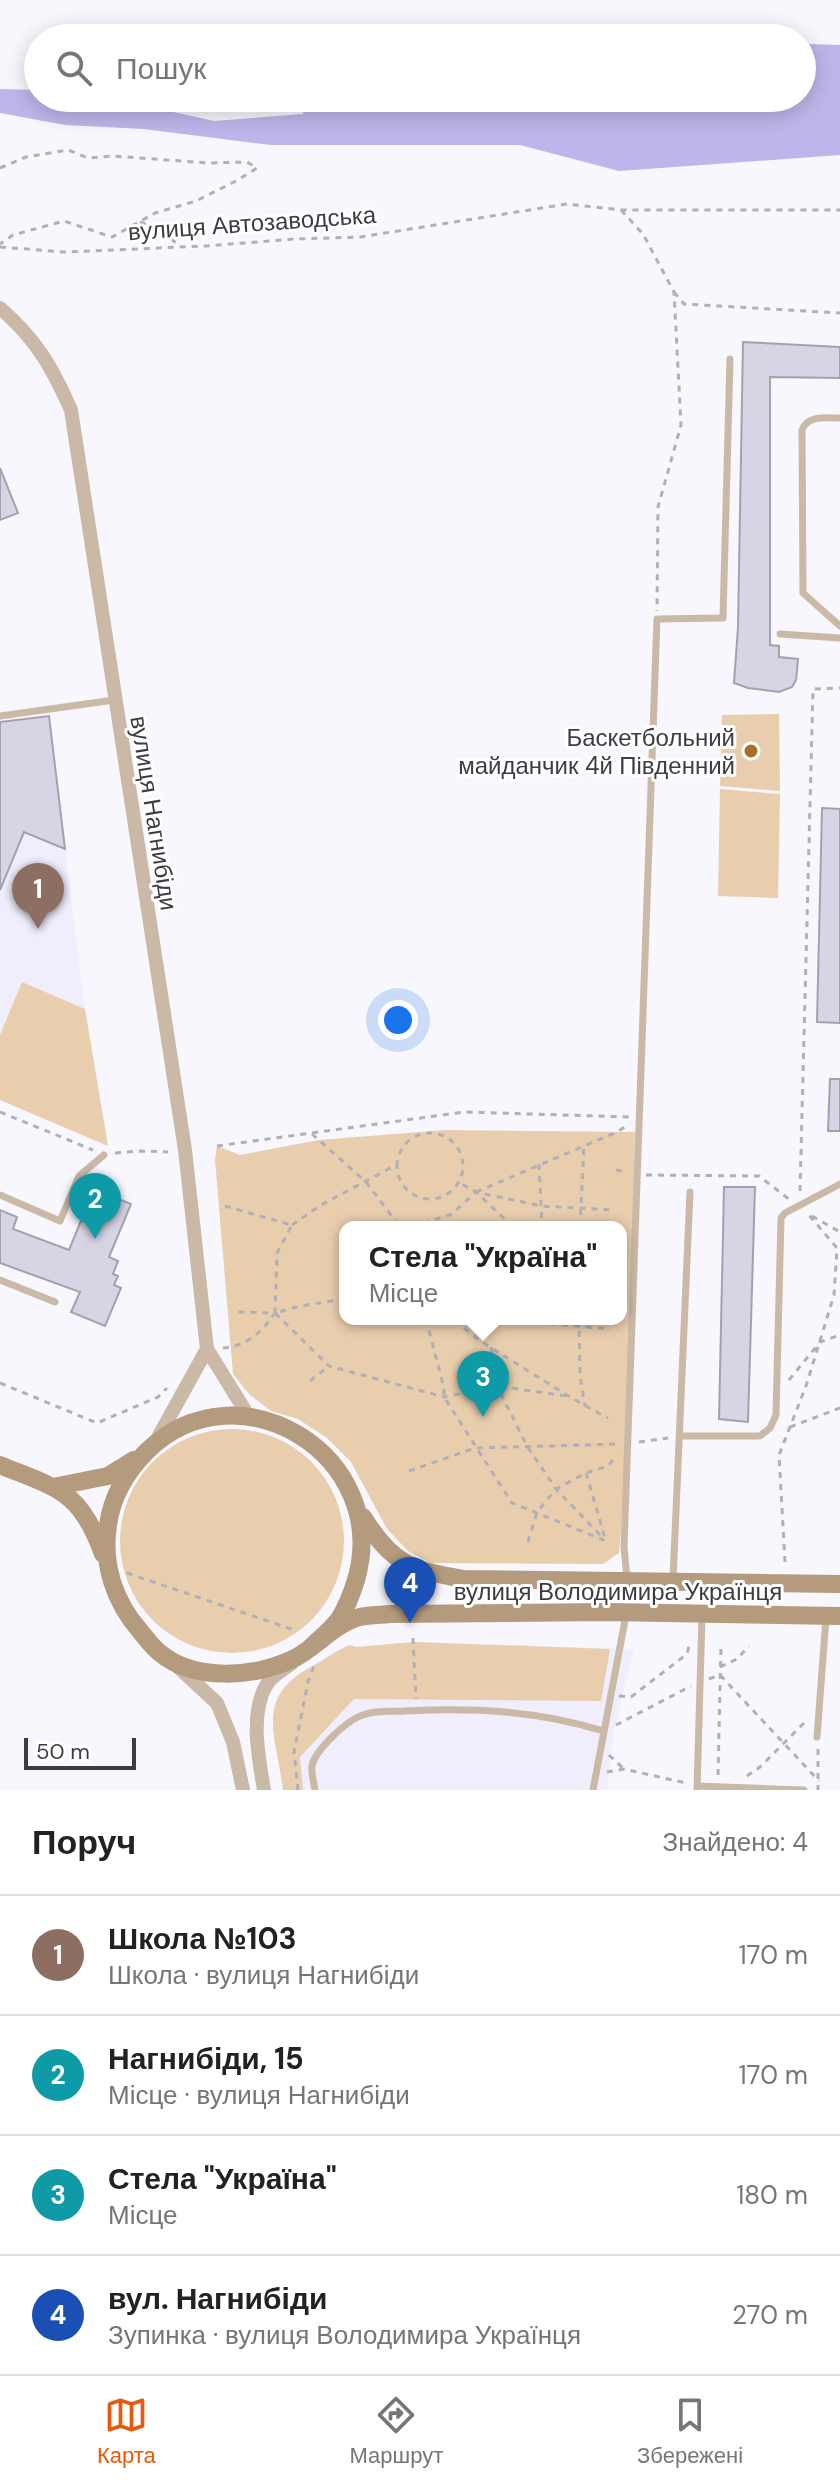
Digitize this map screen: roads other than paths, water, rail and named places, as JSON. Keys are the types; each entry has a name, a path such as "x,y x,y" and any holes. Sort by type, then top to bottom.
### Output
{"street":[{"name":"вулиця Нагнибіди","path":"0,308 19,324 52,366 71,410 185,1150 207,1349 249,1417"},
{"path":"155,1444 207,1349"},
{"name":"вулиця Володимира Українця","path":"53,1487 108,1476 184,1426 216,1417 249,1417 281,1425 310,1441 334,1464 377,1540 400,1562 428,1573 464,1579 840,1584"},
{"name":"вулиця Володимира Українця","path":"155,1444 135,1463 120,1487 110,1513 106,1541 116,1568 116,1595 129,1619 159,1653 171,1661 200,1671 246,1673 312,1658 339,1627 359,1617 390,1614 626,1612 833,1616"},
{"name":"вулиця Володимира Українця","path":"0,1465 72,1498 90,1522 116,1568"},
{"name":"вулиця Володимира Українця","path":"312,1658 351,1597 360,1565 362,1537 359,1510"},
{"path":"264,1790 258,1728 259,1702 268,1682 312,1658"},
{"path":"171,1661 217,1703 233,1742 243,1790"}],"lane":[{"path":"627,1580 624,1547 657,619 723,618 730,359"},
{"path":"840,418 811,419 802,430 803,593 840,626"},
{"path":"780,634 840,638"},
{"path":"0,716 114,700"},
{"path":"0,1195 60,1221 79,1176 104,1155"},
{"path":"680,1436 760,1436 770,1428 776,1415 780,1226 785,1213 840,1184"},
{"path":"672,1582 690,1192"},
{"path":"0,1280 55,1302"},
{"path":"593,1790 626,1612"},
{"path":"702,1614 697,1788 804,1790"},
{"path":"817,1737 833,1616"},
{"path":"315,1790 312,1767 318,1752 346,1725 362,1715 453,1709 526,1712 604,1731"}],"place":[{"name":"Баскетбольний майданчик 4й Південний","path":"751,751"},
{"name":"Школа №103","path":"38,929"},
{"name":"Нагнибіди, 15","path":"95,1239"},
{"name":"Стела \"Україна\"","path":"483,1417"},
{"name":"вул. Нагнибіди","path":"410,1623"}]}
